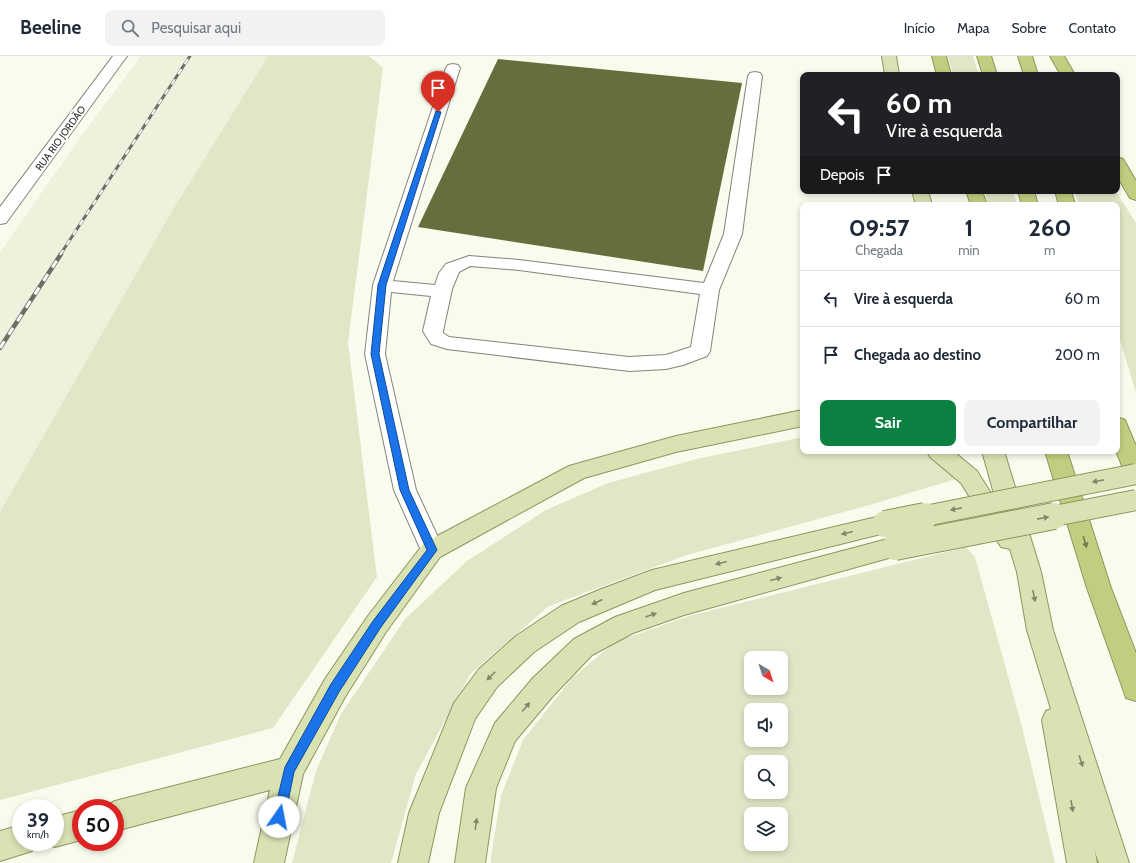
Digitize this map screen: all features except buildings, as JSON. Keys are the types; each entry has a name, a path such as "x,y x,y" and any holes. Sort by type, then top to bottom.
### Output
{"highway":[{"path":"939,56 943,72"},
{"path":"984,56 989,72"},
{"path":"1026,56 1030,72"},
{"path":"1057,56 1066,72"},
{"path":"1120,167 1136,195"},
{"path":"1120,433 1136,474"},
{"path":"1057,454 1099,588 1136,689"}],"main road":[{"path":"889,56 892,72"},
{"path":"269,863 289,771 335,688 377,624 432,550 577,472 676,444 800,419"},
{"path":"942,454 969,477 1029,572"},
{"path":"994,454 1029,572 1082,863"},
{"path":"413,863 424,813 464,712 488,678 525,644 570,614 652,580 885,524 1136,474"},
{"path":"470,863 481,788 505,732 542,687 583,647 624,624 684,604 895,547 1136,500"},
{"path":"1040,630 1114,863"},
{"path":"124,814 289,771"},
{"path":"0,846 12,843"}],"street":[{"name":"RUA RIO JORDÃO","path":"0,219 120,56"},
{"path":"432,550 405,490 375,354 382,285 453,68"},
{"path":"710,290 519,265 469,261 454,267 450,272 442,292 433,331 434,336 438,340 447,344 629,364 661,363 688,357 700,351 710,290 733,234 755,76"},
{"path":"382,285 442,292"}],"shaded area":[{"path":"141,56 268,56 172,211 0,512 0,252 79,139"},
{"path":"268,56 369,56 383,68 348,343 377,577 273,728 0,800 0,512 172,211"},
{"path":"948,56 973,56 978,72 952,72"},
{"path":"986,194 1014,194 1016,202 987,202"},
{"path":"1076,194 1118,194 1136,223 1136,393 1120,340 1120,202 1078,202"},
{"path":"800,438 800,454 928,454 936,459 956,479 873,504 687,555 549,606 471,673 416,774 391,863 292,863 316,771 341,714 405,619 467,561 546,510 608,483 697,459"},
{"path":"966,547 975,557 1021,723 1055,863 491,863 501,796 523,740 572,678 615,642 689,616"}],"railway":[{"path":"60,255 190,56"},
{"path":"0,348 61,254"}],"route":[{"path":"279,817 289,771 335,688 377,624 432,550 405,490 375,354 382,285 438,112"}]}
